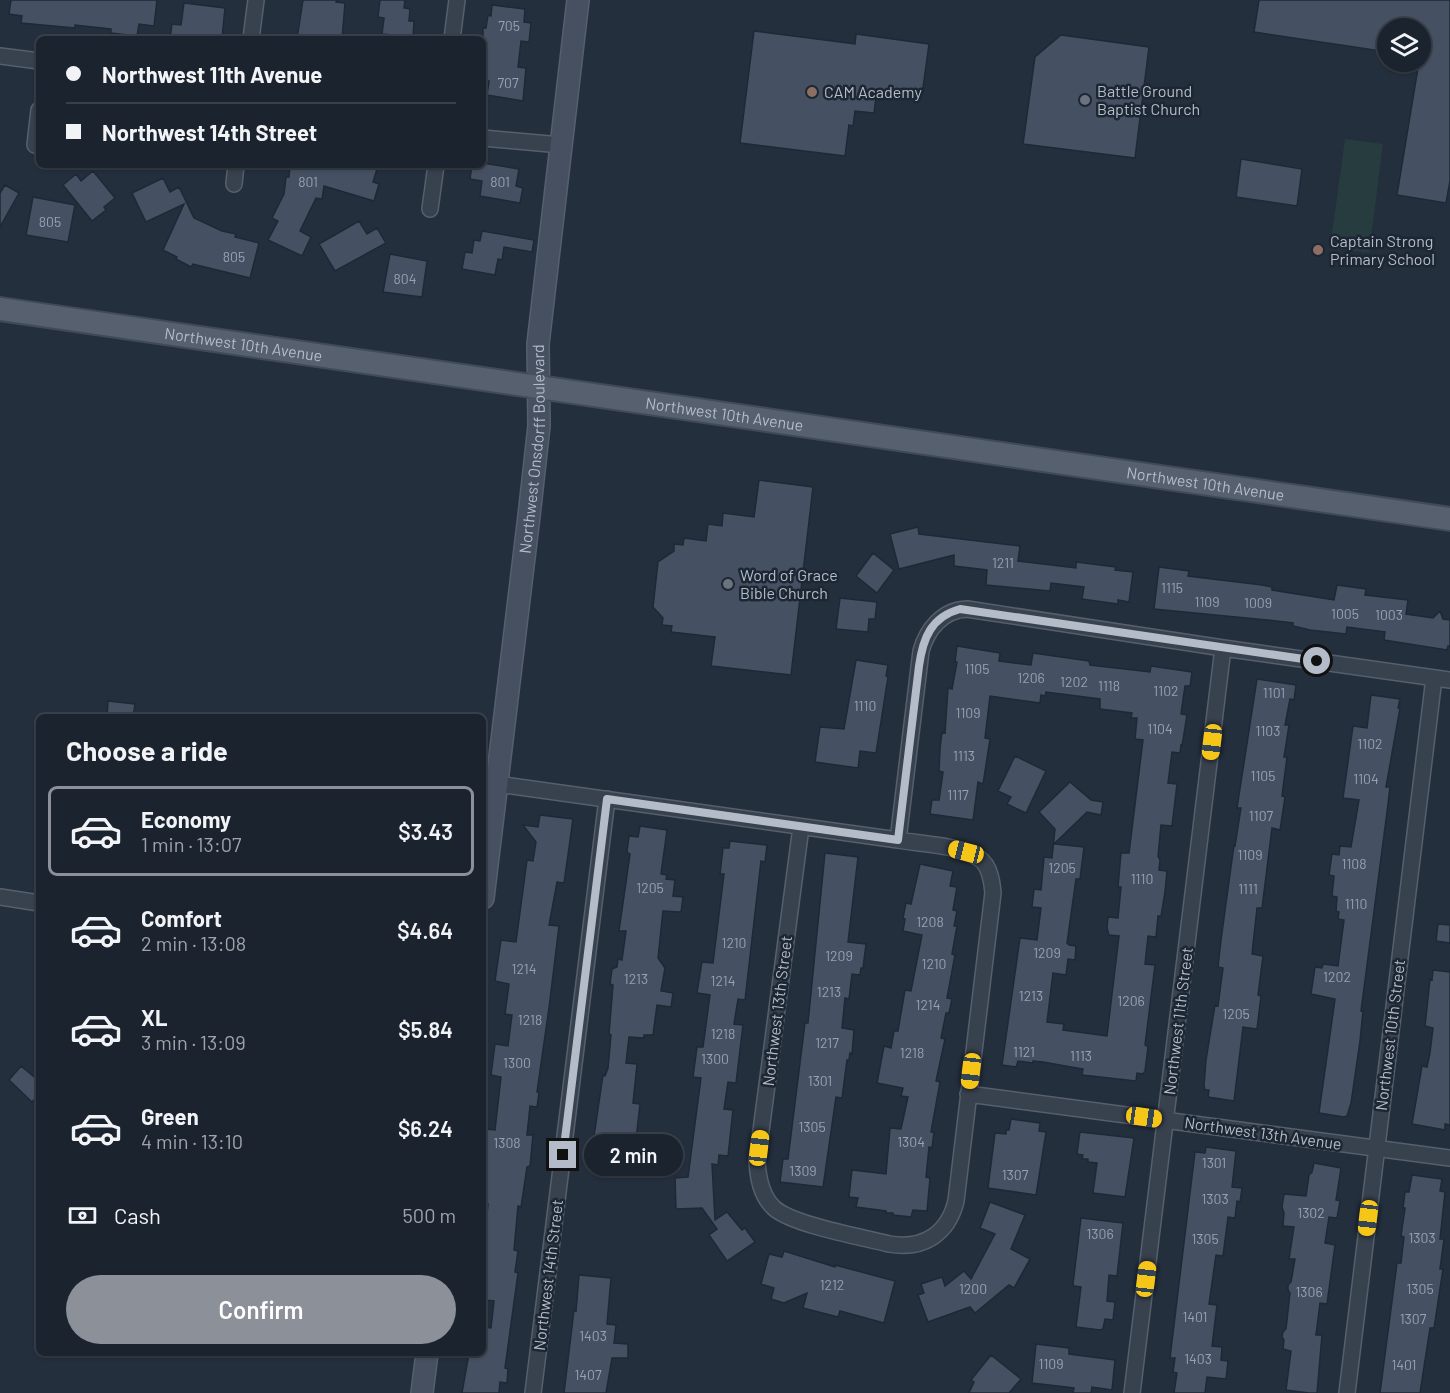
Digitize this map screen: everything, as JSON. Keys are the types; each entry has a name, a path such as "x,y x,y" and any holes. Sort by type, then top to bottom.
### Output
{"main road":[{"name":"Northwest 10th Avenue","path":"0,309 1450,519"}],"street":[{"path":"251,36 256,0"},
{"path":"452,36 457,0"},
{"name":"Northwest Onsdorff Boulevard","path":"486,874 529,516 538,426 538,344 578,0"},
{"path":"0,56 36,61"},
{"path":"35,145 36,136"},
{"path":"486,138 561,145"},
{"path":"234,184 236,168"},
{"path":"430,210 436,168"},
{"path":"898,840 921,651 924,640 934,625 953,611 967,609 1450,680"},
{"name":"Northwest 11th Street","path":"1132,1393 1223,648"},
{"name":"Northwest 10th Street","path":"1347,1393 1434,678"},
{"path":"497,784 898,840 954,849 979,858 985,864 991,877 993,893 968,1094"},
{"name":"Northwest 14th Street","path":"533,1393 607,799"},
{"name":"Northwest 13th Street","path":"801,826 757,1161 759,1181 765,1195 774,1208 794,1219 898,1246 924,1242 939,1232 950,1220 956,1201 968,1094"},
{"path":"0,897 36,903"},
{"name":"Northwest 13th Avenue","path":"968,1094 1450,1158"},
{"path":"422,1393 427,1356"}],"green space":[{"path":"1345,139 1383,144 1369,253 1330,248"}],"building":[{"path":"11,0 157,0 154,26 139,24 137,36 111,33 111,29 21,23 22,16 9,14"},
{"path":"303,0 337,0 336,2 345,3 342,36 297,36"},
{"path":"380,0 405,0 404,8 410,9 409,21 414,21 413,36 382,34 384,18 378,17"},
{"path":"1259,0 1450,0 1450,181 1446,203 1397,195 1417,72 1431,72 1431,18 1377,18 1377,50 1254,32"},
{"path":"184,3 225,8 222,36 170,36 172,24 181,25"},
{"path":"492,5 525,9 524,22 531,23 529,42 521,41 518,67 526,68 523,101 487,95 489,81 486,81 486,36 483,36 483,28 486,28 488,15 491,16"},
{"name":"CAM Academy","path":"754,31 855,44 856,34 929,44 922,95 877,89 874,113 855,111 853,126 849,125 845,156 740,143"},
{"name":"Battle Ground Baptist Church","path":"1061,35 1149,47 1135,158 1023,144 1035,57"},
{"path":"1241,159 1302,169 1297,206 1236,197"},
{"path":"486,164 519,169 516,186 523,188 520,203 480,196 482,181 470,179 472,168 486,168"},
{"path":"290,168 371,168 377,169 373,182 379,184 374,201 324,186 322,199 316,198 300,231 311,237 302,256 268,240 278,221 272,218 284,194 286,177 289,177"},
{"path":"93,171 115,198 104,207 106,210 92,221 63,185 76,174 81,181"},
{"path":"163,178 170,192 179,187 194,218 222,231 236,234 235,237 259,243 250,278 193,264 191,267 163,250 184,204 146,222 132,193"},
{"path":"5,185 19,193 0,227 0,193"},
{"path":"33,197 75,205 68,242 26,235"},
{"path":"359,221 367,234 377,228 386,243 335,271 319,244"},
{"path":"482,231 534,240 532,252 504,247 502,260 498,259 495,275 462,269 465,252 472,253 474,240 480,241"},
{"path":"390,254 427,261 422,297 383,292"},
{"name":"Word of Grace Bible Church","path":"759,480 813,487 791,675 711,666 715,637 671,632 672,626 662,625 663,618 653,607 658,562 674,551 674,544 683,545 684,538 706,541 708,524 722,526 723,513 754,517"},
{"path":"918,527 919,534 1020,546 1018,561 1076,568 1076,562 1116,567 1115,570 1133,572 1129,602 1118,600 1118,604 1082,599 1084,587 1051,583 1050,591 986,585 987,570 954,566 954,555 899,569 890,534"},
{"path":"873,553 894,570 877,593 856,576"},
{"path":"1159,567 1189,571 1188,576 1262,585 1272,587 1272,590 1334,600 1337,585 1366,589 1365,595 1408,600 1406,614 1433,618 1440,611 1443,619 1450,620 1450,646 1447,650 1384,640 1385,632 1347,627 1346,634 1310,630 1293,626 1293,623 1154,609"},
{"path":"840,598 877,602 875,619 869,619 868,632 836,629"},
{"path":"957,646 1000,653 999,661 1031,665 1033,653 1089,661 1090,665 1150,672 1151,666 1192,672 1190,686 1185,686 1181,714 1187,715 1182,746 1180,753 1172,752 1168,783 1177,784 1172,826 1161,825 1158,856 1159,870 1167,871 1165,892 1161,916 1158,916 1156,937 1148,936 1145,964 1155,965 1145,1045 1148,1047 1145,1071 1143,1074 1137,1073 1136,1081 1082,1075 1083,1069 1043,1062 1018,1061 1016,1067 1002,1065 1020,938 1037,940 1041,908 1032,907 1034,889 1041,890 1044,857 1052,858 1055,829 1039,812 1070,782 1091,800 1103,802 1101,815 1087,812 1054,844 1084,847 1080,879 1076,879 1067,943 1076,946 1075,960 1068,959 1066,975 1053,973 1047,1022 1064,1024 1063,1030 1107,1036 1119,936 1109,935 1108,917 1118,918 1121,853 1129,853 1143,740 1135,739 1137,718 1131,718 1132,713 1100,709 1100,699 1046,692 1045,696 1041,695 1040,703 990,696 985,738 990,739 983,784 978,782 973,820 930,814 932,800 939,800 943,772 939,771 940,749 942,732 945,733 948,688 952,689 957,662 955,662"},
{"path":"856,660 888,665 876,753 860,751 858,768 815,762 820,727 844,729"},
{"path":"1257,679 1296,685 1294,700 1290,699 1285,725 1289,725 1284,757 1287,757 1282,796 1285,797 1280,830 1272,828 1262,908 1257,908 1252,954 1263,956 1257,1029 1243,1027 1234,1101 1208,1097 1209,1090 1205,1090 1204,1086 1206,1060 1215,1005 1218,1006 1223,968 1218,967 1221,940 1241,808 1237,808"},
{"path":"1371,695 1400,699 1398,708 1400,708 1386,787 1390,787 1361,1011 1363,1011 1360,1041 1351,1103 1347,1116 1344,1117 1319,1113 1335,999 1311,994 1315,967 1322,968 1323,964 1338,966 1344,920 1338,919 1337,897 1332,896 1334,876 1329,875 1332,854 1339,855 1340,846 1351,847 1359,800 1343,798 1353,726 1367,728"},
{"path":"108,701 135,704 133,714 107,714"},
{"path":"1015,756 1046,771 1026,813 1007,804 1011,797 998,791"},
{"path":"540,815 573,819 564,883 557,882 549,925 559,926 537,1092 539,1092 537,1107 530,1106 527,1135 533,1135 530,1166 527,1167 521,1207 518,1206 514,1250 518,1251 515,1272 518,1273 505,1368 508,1369 507,1383 500,1382 499,1393 462,1393 468,1356 486,1356 486,1327 491,1328 494,1301 486,1300 488,1204 486,1204 486,1129 495,1130 501,1077 491,1075 495,1044 508,1046 512,1015 505,1014 509,984 495,981 501,940 516,942 527,860 533,861 536,842 523,825 538,827"},
{"path":"640,826 667,830 661,874 667,875 666,879 675,880 673,896 683,897 681,912 663,911 658,958 665,968 661,991 673,993 671,1007 657,1005 653,1035 644,1035 644,1038 629,1037 626,1063 637,1064 633,1103 640,1104 632,1174 591,1168 591,1157 603,1075 605,1076 608,1068 612,969 617,967 618,959 622,960 626,931 619,931 630,854 627,852 629,836 638,837"},
{"path":"730,841 767,845 765,862 761,861 745,1000 738,999 734,1024 743,1025 736,1083 728,1082 724,1109 733,1110 728,1156 719,1155 718,1165 712,1164 715,1220 727,1212 742,1230 745,1228 755,1242 727,1261 709,1235 717,1229 702,1208 676,1209 675,1178 688,1177 701,1078 693,1077 697,1047 703,1047 710,995 697,993 702,962 713,963 724,874 720,874 723,848 729,848"},
{"path":"825,853 858,857 848,942 866,944 863,968 861,968 860,975 852,974 849,999 845,998 842,1028 854,1030 852,1054 850,1053 849,1060 847,1060 842,1098 836,1097 823,1187 780,1182 783,1159 788,1159 805,1023 808,1023"},
{"path":"920,864 953,871 950,886 957,887 953,910 957,911 954,926 957,926 952,954 955,955 947,998 952,999 949,1013 946,1013 941,1038 945,1039 936,1081 940,1082 931,1132 934,1132 932,1148 929,1147 926,1177 930,1178 927,1211 913,1210 911,1217 856,1207 858,1198 849,1197 852,1170 886,1174 890,1128 901,1129 908,1097 901,1096 903,1088 877,1083 884,1046 891,1048 894,1031 898,1031 905,990 911,991 922,935 903,931 906,903 911,904"},
{"path":"1438,924 1450,925 1450,943 1436,941"},
{"path":"1433,970 1450,972 1450,1125 1445,1124 1445,1130 1412,1124 1422,1066 1427,1067 1430,1053 1433,1028 1425,1026"},
{"path":"21,1066 36,1078 36,1098 32,1102 9,1080"},
{"path":"1011,1119 1040,1123 1039,1131 1046,1132 1036,1195 988,1188 995,1133 1006,1134"},
{"path":"1080,1132 1134,1138 1125,1197 1093,1193 1097,1163 1088,1162 1088,1159 1082,1159 1083,1155 1077,1154"},
{"path":"1206,1147 1236,1151 1232,1187 1242,1188 1240,1202 1237,1201 1235,1218 1228,1217 1223,1256 1216,1255 1209,1304 1217,1305 1212,1346 1222,1347 1221,1360 1228,1361 1226,1379 1207,1377 1205,1393 1174,1393 1177,1373 1173,1372 1175,1358 1170,1358 1195,1152 1205,1153"},
{"path":"1314,1163 1341,1168 1336,1200 1340,1201 1337,1218 1329,1217 1325,1243 1335,1245 1327,1304 1320,1303 1316,1335 1322,1335 1317,1393 1309,1393 1286,1390 1291,1351 1283,1349 1282,1337 1286,1329 1290,1293 1288,1285 1291,1282 1295,1259 1289,1259 1294,1227 1283,1226 1282,1207 1284,1194 1306,1196 1309,1175"},
{"path":"1412,1175 1442,1179 1440,1191 1445,1192 1440,1239 1444,1239 1440,1269 1443,1269 1434,1328 1430,1328 1420,1393 1380,1393 1397,1263 1401,1263 1405,1192 1409,1192"},
{"path":"990,1202 1025,1215 1011,1249 1030,1259 1014,1288 1009,1285 975,1313 970,1307 928,1322 918,1295 924,1293 921,1284 942,1277 945,1286 964,1271 971,1279 995,1234 980,1228"},
{"path":"1081,1218 1123,1223 1117,1276 1109,1275 1107,1301 1115,1302 1113,1320 1105,1319 1103,1329 1100,1330 1076,1327 1081,1287 1073,1284"},
{"path":"784,1251 835,1267 835,1265 895,1281 884,1323 840,1311 838,1317 803,1308 807,1293 784,1303 771,1299 774,1288 761,1284 769,1254 782,1257"},
{"path":"579,1275 611,1278 607,1324 616,1325 614,1343 628,1344 628,1358 612,1358 606,1393 564,1393"},
{"path":"1036,1344 1069,1348 1069,1354 1115,1360 1112,1390 1092,1387 1091,1393 1073,1393 1074,1388 1032,1383"},
{"path":"991,1355 1021,1379 1009,1393 969,1393 974,1382 971,1380"}],"place":[{"name":"CAM Academy","path":"812,92"},
{"name":"Battle Ground Baptist Church","path":"1085,100"},
{"name":"Captain Strong Primary School","path":"1318,250"},
{"name":"Word of Grace Bible Church","path":"728,584"}],"route":[{"path":"563,1155 607,799 898,840 921,651 924,640 934,625 953,611 960,609 1317,661"}]}
